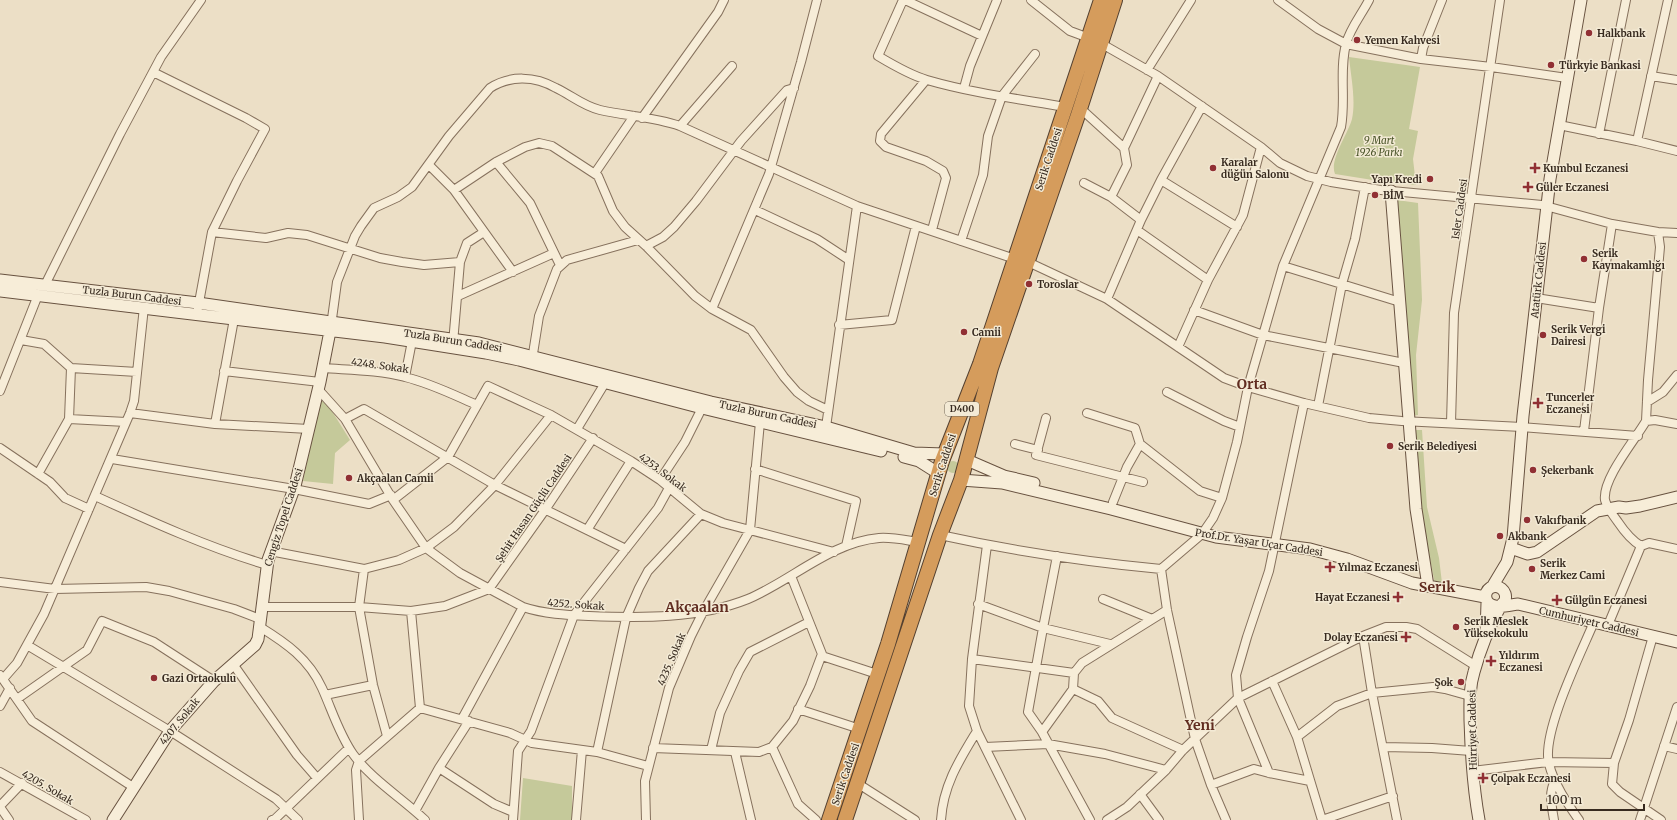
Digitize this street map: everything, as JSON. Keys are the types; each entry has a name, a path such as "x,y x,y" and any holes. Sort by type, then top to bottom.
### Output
{"highway":[{"name":"Serik Caddesi","path":"829,820 860,729 944,454 1080,108 1095,41 1101,0"},
{"name":"Serik Caddesi","path":"845,820 940,535 961,480 1065,107 1115,0"},
{"path":"944,454 955,454 967,460"},
{"path":"938,473 946,479 953,481 961,480"}],"main road":[{"name":"Atatürk Caddesi","path":"1505,593 1507,562 1514,538 1522,427 1546,206 1581,0"},
{"path":"1391,191 1416,510 1428,586"},
{"name":"Tuzla Burun Caddesi","path":"0,280 45,285 198,309 453,343 486,352 532,359 711,402 826,427 914,453 944,454"},
{"name":"Tuzla Burun Caddesi","path":"0,291 144,308 198,309 234,319 330,326 412,341 453,343"},
{"name":"Cengiz Topel Caddesi","path":"260,627 261,607 270,550 294,490 323,368 330,326"},
{"name":"Tuzla Burun Caddesi","path":"532,359 605,383 915,460 938,473"},
{"path":"967,460 1004,476 1113,502 1205,531"},
{"name":"Prof.Dr. Yaşar Uçar Caddesi","path":"961,480 1002,483 1205,531 1216,537 1276,541 1347,559 1412,583 1486,600"},
{"path":"1614,508 1626,502 1644,499 1677,490"},
{"path":"1511,548 1528,554 1537,552 1597,511 1640,506 1677,497"},
{"name":"Atatürk Caddesi","path":"1492,587 1507,562"},
{"path":"1505,593 1505,600 1500,605 1493,606 1486,600 1487,591 1492,587 1499,587 1518,604"},
{"name":"Hürriyet Caddesi","path":"1485,641 1486,600"},
{"name":"Cumhuriyetr Caddesi","path":"1500,605 1518,604 1677,642"},
{"name":"Hürriyet Caddesi","path":"1479,820 1472,771 1470,696 1476,666 1500,605"},
{"name":"4207. Sokak","path":"113,820 132,787 170,731 214,681 255,645 260,627"}],"street":[{"path":"45,285 102,168 161,57 201,0"},
{"path":"595,173 718,12 724,0"},
{"path":"712,309 769,174 770,166 794,88 817,0"},
{"path":"982,36 904,0 878,56 892,65 926,80 1002,96 1065,107"},
{"path":"964,88 982,36 997,0"},
{"path":"1031,0 1070,31 1095,41 1158,76 1261,147 1280,162 1307,176 1391,191 1546,206 1612,224 1658,232 1677,233"},
{"path":"1147,70 1191,0"},
{"path":"1278,0 1318,29 1346,44 1421,59 1567,78"},
{"path":"940,535 987,545 1100,563 1161,569 1205,531 1222,498 1240,427 1248,387 1283,266 1318,178 1341,127 1343,115 1343,74 1346,44 1351,30 1370,0"},
{"path":"1421,59 1423,48 1442,0"},
{"name":"Isler Caddesi","path":"1452,423 1454,313 1500,0"},
{"path":"1599,134 1626,0"},
{"path":"1637,141 1668,0"},
{"path":"961,241 983,175 988,136 1002,96 1035,54"},
{"path":"680,126 732,66"},
{"path":"153,72 246,118 266,130 237,181 212,232 198,309"},
{"path":"1111,197 1127,165 1124,148 1158,76"},
{"path":"1651,76 1677,80"},
{"path":"330,326 337,282 350,248 361,226 374,208 406,192 420,178 449,136 490,88 506,79 524,79 547,84 591,108 665,121 680,126 857,206 1021,261 1107,299 1224,378 1248,387 1304,403 1369,418 1584,431 1638,436"},
{"path":"926,80 881,134 880,141 886,147 926,161 943,171 946,178 932,230"},
{"path":"646,246 663,237 674,227 696,202 740,141 787,90 794,88"},
{"path":"1107,299 1141,220 1161,180 1202,106"},
{"path":"1080,108 1124,148"},
{"path":"1559,125 1677,151"},
{"path":"454,190 496,162 525,147 540,143 552,146 575,162 595,173 601,179 613,211 624,227 646,246 685,287 712,309 752,330 784,377 797,392 809,401 828,410"},
{"path":"1178,347 1208,280 1243,215 1261,147"},
{"path":"496,162 530,203 560,265"},
{"path":"429,165 454,190 513,272"},
{"path":"1161,180 1236,227"},
{"path":"1084,183 1111,197 1141,220"},
{"path":"1318,406 1342,284 1355,239 1365,187"},
{"path":"826,427 839,325 857,206"},
{"path":"755,210 817,239 849,260"},
{"path":"1584,431 1599,308 1612,224"},
{"path":"839,325 892,320 916,226"},
{"path":"1137,230 1208,280"},
{"path":"212,232 266,238 288,233 307,235 380,258 402,262 424,264 460,262"},
{"path":"453,343 460,262 467,243 484,232"},
{"path":"1641,546 1633,541 1614,508 1605,500 1606,489 1612,475 1646,422 1648,380 1660,247 1658,232"},
{"path":"532,359 538,316 560,265 567,260 638,240"},
{"path":"458,296 554,253"},
{"path":"1283,266 1400,302"},
{"path":"1,386 21,340 38,295"},
{"path":"1536,298 1599,308"},
{"path":"132,787 32,721 2,676 17,663 44,614 112,459 130,413 134,401 144,308"},
{"path":"1194,310 1263,334 1404,363"},
{"path":"215,424 234,319"},
{"path":"21,340 44,344 71,368 137,372"},
{"path":"405,377 412,341"},
{"path":"38,474 69,419 71,368"},
{"name":"4248. Sokak","path":"323,368 405,377 477,405"},
{"path":"224,371 319,386"},
{"path":"1647,402 1663,392 1677,375"},
{"path":"577,430 605,383"},
{"name":"4252. Sokak","path":"319,386 345,419 392,497 426,548 460,573 523,607 540,612 626,618 703,612 749,598 834,552 857,542 880,538 918,542"},
{"name":"4253. Sokak","path":"477,405 488,386 551,415 631,461 660,480 702,514 723,523 834,552"},
{"path":"1167,392 1217,418 1240,427"},
{"path":"1269,773 1238,698 1236,675 1246,637 1269,571 1304,403"},
{"path":"112,459 369,504 392,497 448,457 477,405"},
{"path":"660,480 685,442 702,408"},
{"path":"345,419 364,409 495,485 626,549"},
{"path":"130,413 215,424 309,429"},
{"path":"1087,413 1135,428 1140,444 1200,491 1222,498"},
{"path":"270,550 364,569 399,560 426,548 454,527 495,485 551,415"},
{"path":"1046,418 1036,455 1142,482"},
{"path":"69,419 126,422"},
{"path":"1646,422 1656,420 1677,424"},
{"name":"4235. Sokak","path":"646,820 645,781 669,688 703,612 750,530 760,422"},
{"name":"Şehit Hasan Güçlü Caddesi","path":"489,589 545,510 592,438"},
{"path":"1015,444 1038,450"},
{"path":"1113,502 1123,477 1140,444"},
{"path":"0,448 50,482 65,498 89,509"},
{"path":"587,530 631,461"},
{"path":"755,469 856,501 846,546"},
{"path":"439,768 513,816 516,756 520,747 531,731 574,615 658,508 669,488"},
{"path":"95,496 162,527 223,552 267,565"},
{"path":"598,752 626,618 639,588 648,571 702,514"},
{"path":"1608,625 1641,546 1649,543 1677,549"},
{"path":"987,545 978,604 969,706 977,731 1021,820"},
{"path":"1057,556 1028,712 1042,732 1090,820"},
{"path":"364,569 359,607 373,684 387,736"},
{"path":"1161,569 1167,610 1194,739 1226,820"},
{"path":"653,748 759,752 772,747 793,721 810,686 822,654 791,576"},
{"path":"0,582 55,589 146,587 169,591 234,609 285,642 296,651 316,675 337,726 349,748 359,761 425,820"},
{"path":"261,607 359,607 411,611 445,606 489,589"},
{"path":"1103,599 1152,619"},
{"path":"978,604 1043,628 1110,644"},
{"path":"415,811 466,720 523,607"},
{"path":"1042,732 1072,689 1074,673 1082,664 1110,644 1167,610"},
{"path":"411,611 420,708"},
{"path":"17,699 65,667 87,650 102,621 154,642 214,681"},
{"path":"711,750 720,713 739,671 750,652 810,622"},
{"path":"1579,820 1555,781 1548,762 1551,730 1571,676 1594,622"},
{"path":"1107,820 1127,807 1166,770 1194,739 1238,698 1363,636 1391,626 1406,626 1417,629 1476,666"},
{"path":"1363,636 1372,693 1397,820"},
{"path":"1653,636 1629,720 1614,762 1612,784 1620,792 1661,820"},
{"path":"27,645 170,731 276,799 298,820"},
{"path":"822,656 877,674"},
{"path":"972,659 1074,673"},
{"path":"233,664 297,755 317,778"},
{"path":"1272,681 1296,737 1322,820 1393,796"},
{"path":"325,695 373,684"},
{"path":"1296,737 1337,706 1372,693 1433,687 1470,696"},
{"path":"0,706 10,688"},
{"path":"1072,689 1098,701 1112,718 1184,750"},
{"path":"1640,820 1677,707"},
{"path":"420,708 510,733 541,745 598,752 648,766"},
{"path":"359,820 356,770 359,761 420,708"},
{"path":"798,709 860,729"},
{"path":"941,820 942,806 954,768 977,731"},
{"path":"985,747 1048,744 1105,754 1166,770"},
{"path":"1664,746 1677,749"},
{"path":"772,747 798,804 816,820"},
{"path":"1383,747 1420,747 1471,751"},
{"path":"272,820 275,819 349,748"},
{"path":"576,820 582,750"},
{"path":"735,752 751,820"},
{"path":"1472,771 1548,762 1614,762"},
{"path":"1211,785 1254,769 1310,781"},
{"name":"4205. Sokak","path":"0,772 86,820"},
{"path":"1554,820 1551,797 1552,788 1555,781"},
{"path":"857,783 915,820"},
{"path":"9,820 0,807 22,784"},
{"path":"1140,794 1159,820"}],"green space":[{"name":"9 Mart 1926 Parkı","path":"1349,57 1420,67 1409,129 1418,131 1413,159 1416,185 1335,174 1334,168 1337,154 1350,125 1354,104"},
{"path":"1397,200 1418,203 1422,300 1416,355 1418,415 1411,416"},
{"path":"325,400 350,440 335,453 333,484 303,481 320,402"},
{"path":"1414,430 1422,430 1427,507 1439,558 1442,583 1435,584 1420,510"},
{"path":"953,461 957,463 959,467 957,471 953,473 949,471 947,467 949,463"},
{"path":"523,778 572,786 572,820 520,820"}],"place":[{"name":"Halkbank","path":"1589,33"},
{"name":"Yemen Kahvesi","path":"1357,40"},
{"name":"Türkyie Bankasi","path":"1551,65"},
{"name":"Karalar düğün Salonu","path":"1213,168"},
{"name":"Kumbul Eczanesi","path":"1535,168"},
{"name":"Yapı Kredi","path":"1430,179"},
{"name":"Güler Eczanesi","path":"1528,187"},
{"name":"BİM","path":"1375,195"},
{"name":"Serik Kaymakamlığı","path":"1584,259"},
{"name":"Toroslar","path":"1029,284"},
{"name":"Camii","path":"964,332"},
{"name":"Serik Vergi Dairesi","path":"1543,335"},
{"name":"Tuncerler Eczanesi","path":"1538,403"},
{"name":"Serik Belediyesi","path":"1390,446"},
{"name":"Şekerbank","path":"1533,470"},
{"name":"Akçaalan Camii","path":"349,478"},
{"name":"Vakıfbank","path":"1527,520"},
{"name":"Akbank","path":"1500,536"},
{"name":"Yılmaz Eczanesi","path":"1330,567"},
{"name":"Serik Merkez Cami","path":"1532,569"},
{"name":"Hayat Eczanesi","path":"1398,597"},
{"name":"Gülgün Eczanesi","path":"1557,600"},
{"name":"Serik Meslek Yüksekokulu","path":"1456,627"},
{"name":"Dolay Eczanesi","path":"1406,637"},
{"name":"Yıldırım Eczanesi","path":"1491,661"},
{"name":"Gazi Ortaokulu","path":"154,678"},
{"name":"Şok","path":"1461,682"},
{"name":"Çolpak Eczanesi","path":"1483,778"}],"district":[{"name":"Orta","path":"1252,384"},
{"name":"Serik","path":"1437,587"},
{"name":"Akçaalan","path":"697,607"},
{"name":"Yeni","path":"1200,725"}]}
